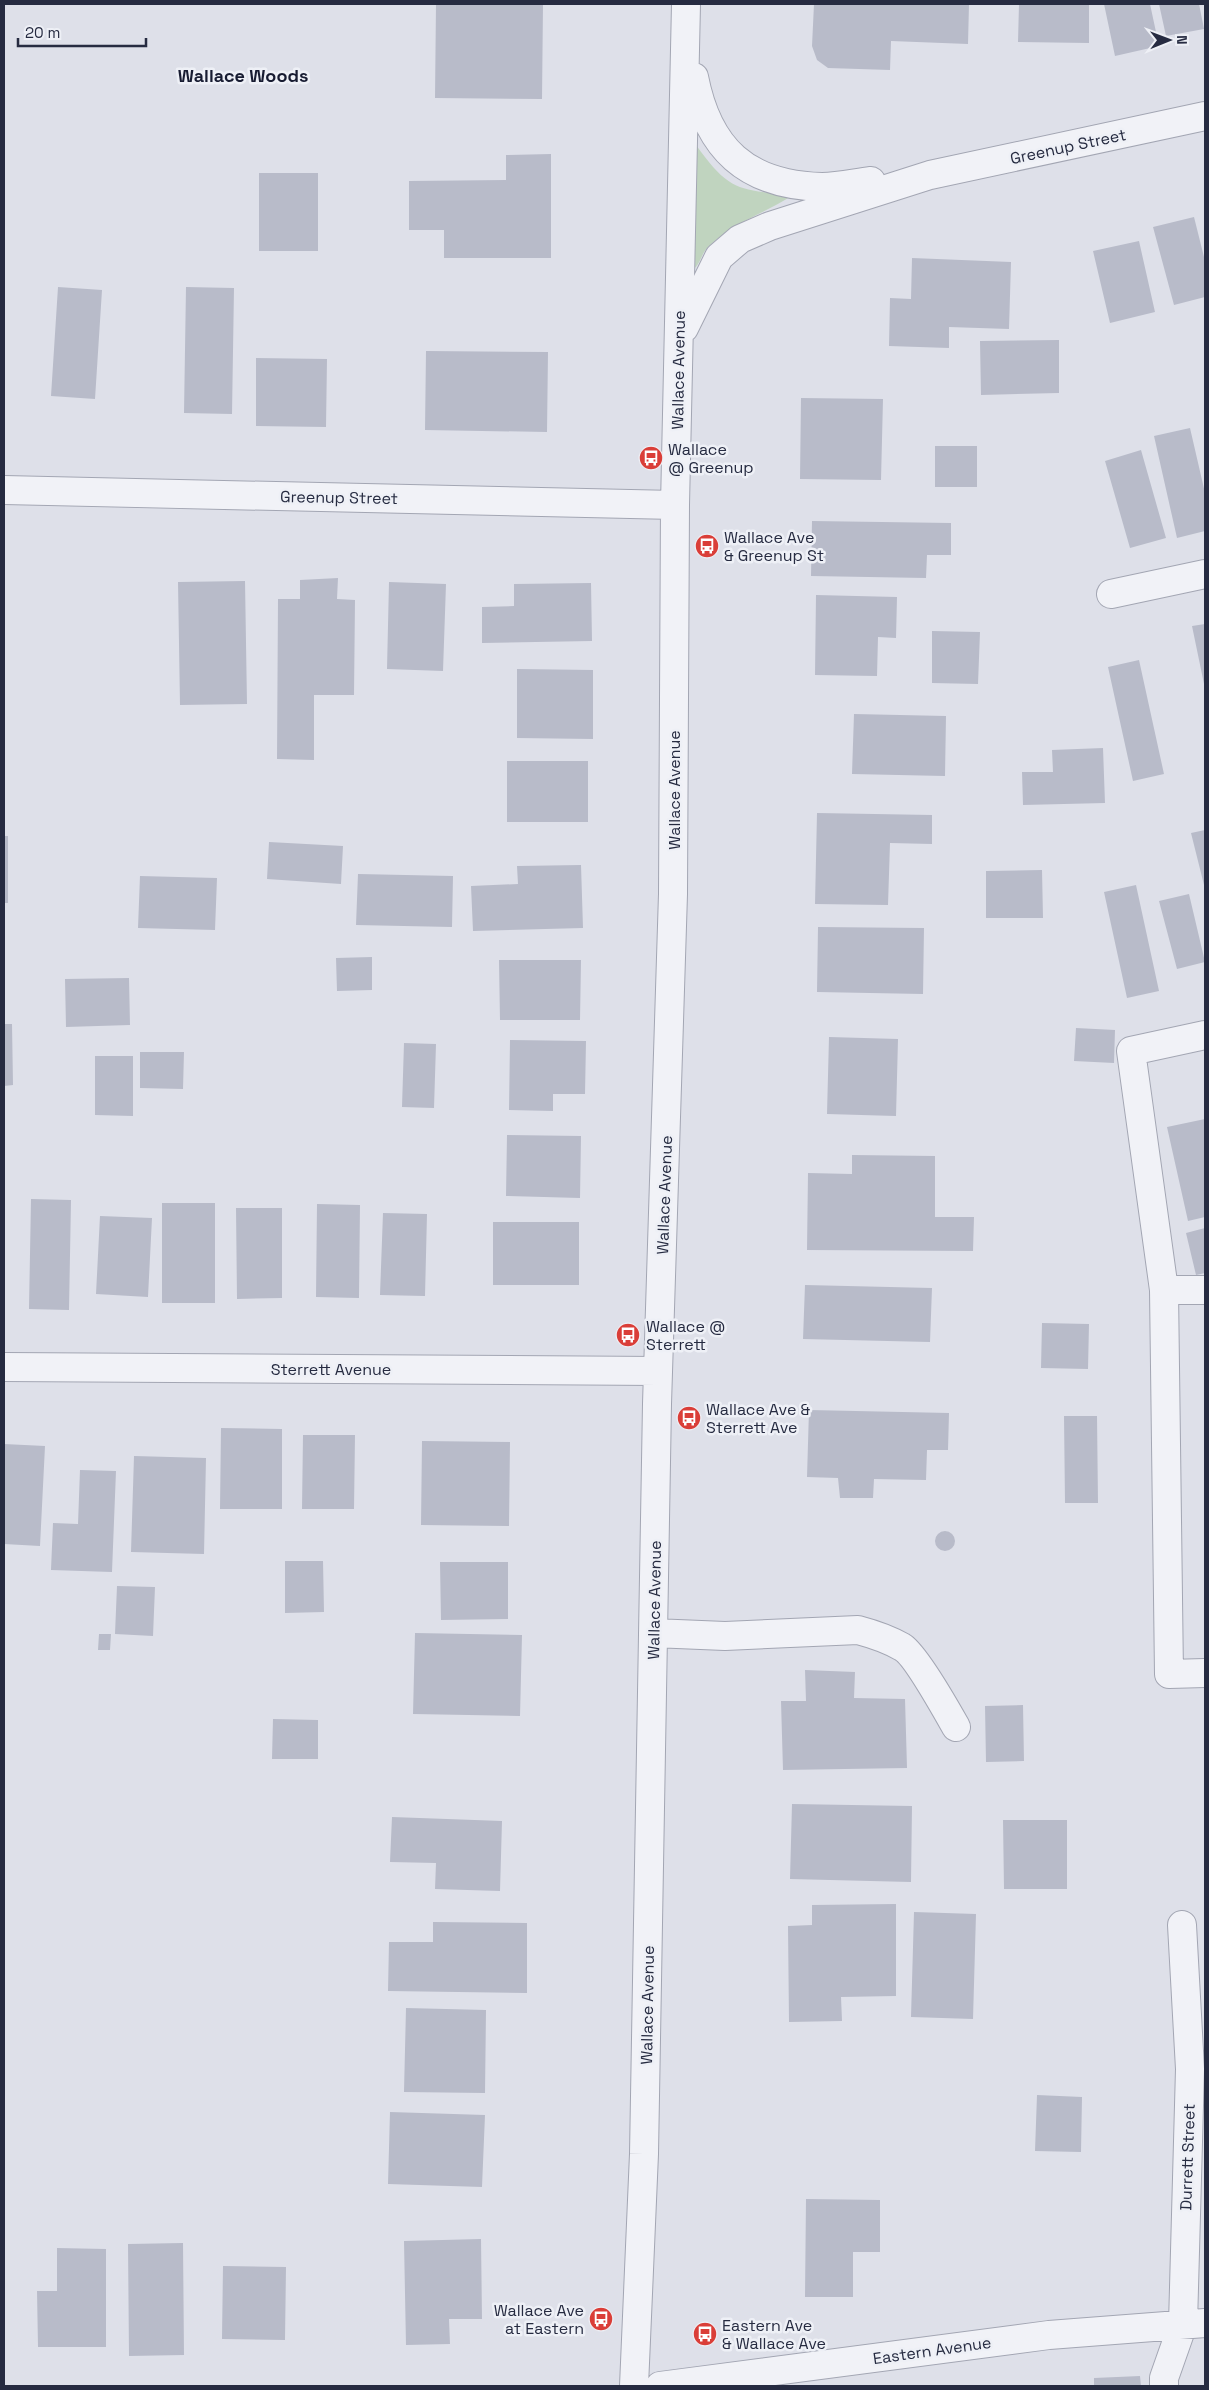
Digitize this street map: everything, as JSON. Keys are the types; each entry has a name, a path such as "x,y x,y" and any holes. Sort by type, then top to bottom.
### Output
{"street":[{"name":"Wallace Avenue","path":"634,2386 644,2154 658,1371 673,894 675,505 686,4"},
{"path":"686,31 700,105 718,142 736,160 757,174 793,183 822,186 930,175"},
{"name":"Greenup Street","path":"930,175 1205,116"},
{"path":"679,339 719,257 740,239 770,226 930,175"},
{"name":"Greenup Street","path":"4,490 675,505"},
{"path":"1111,594 1205,574"},
{"path":"1205,1035 1131,1051 1164,1290 1168,1674 1205,1673"},
{"path":"1164,1290 1205,1290"},
{"name":"Sterrett Avenue","path":"4,1367 658,1371"},
{"path":"654,1633 725,1636 858,1630 877,1635 904,1648 931,1686 956,1727"},
{"name":"Durrett Street","path":"1164,2386 1164,2378 1194,2324 1190,2069 1182,1926"},
{"name":"Eastern Avenue","path":"660,2386 1049,2335 1194,2324"}],"green space":[{"path":"696,145 717,172 736,185 759,192 793,195 719,237 706,249 696,267 689,272"}],"building":[{"path":"436,4 543,4 542,99 435,98"},
{"path":"814,4 969,4 968,44 891,41 890,70 828,68 817,60 812,46"},
{"path":"1019,4 1089,4 1089,43 1018,42"},
{"path":"1104,4 1150,4 1159,46 1115,56"},
{"path":"1159,4 1199,4 1204,29 1166,36"},
{"path":"551,154 551,258 444,258 444,230 409,230 409,181 506,180 506,155"},
{"path":"259,173 318,173 318,251 259,251"},
{"path":"1194,217 1205,261 1205,297 1174,305 1153,227"},
{"path":"1139,241 1155,312 1110,323 1093,251"},
{"path":"912,258 1011,262 1009,329 949,327 949,348 889,346 890,298 911,299"},
{"path":"58,287 102,290 95,399 51,396"},
{"path":"186,287 234,288 232,414 184,413"},
{"path":"1059,340 1059,393 981,395 980,341"},
{"path":"426,351 548,352 547,432 425,430"},
{"path":"256,358 327,359 326,427 256,426"},
{"path":"801,398 883,399 881,480 800,479"},
{"path":"1190,428 1205,493 1205,531 1177,538 1154,436"},
{"path":"935,446 977,446 977,487 935,487"},
{"path":"1141,450 1166,538 1130,548 1105,461"},
{"path":"812,521 951,523 951,555 927,555 926,578 811,576"},
{"path":"338,578 337,599 355,600 354,695 314,695 314,760 277,759 278,599 300,599 300,580"},
{"path":"245,581 247,704 180,705 178,582"},
{"path":"389,582 446,584 443,671 387,669"},
{"path":"591,583 592,641 482,643 482,607 514,606 514,584"},
{"path":"816,595 897,597 896,638 878,637 877,676 815,675"},
{"path":"1205,624 1205,684 1204,684 1192,626"},
{"path":"932,631 980,632 978,684 932,683"},
{"path":"1139,660 1164,774 1133,781 1108,667"},
{"path":"517,669 593,670 593,739 517,738"},
{"path":"854,714 946,716 945,776 852,774"},
{"path":"1103,748 1105,803 1023,805 1022,772 1053,772 1052,750"},
{"path":"507,761 588,761 588,822 507,822"},
{"path":"817,813 932,815 932,844 890,843 888,905 815,904"},
{"path":"1205,830 1205,889 1191,833"},
{"path":"4,836 8,836 8,903 4,903"},
{"path":"269,842 343,846 341,884 267,879"},
{"path":"581,865 583,928 473,931 471,886 518,884 517,866"},
{"path":"1042,870 1043,918 986,918 986,871"},
{"path":"358,874 453,876 452,927 356,925"},
{"path":"140,876 217,878 215,930 138,928"},
{"path":"1136,885 1159,991 1127,998 1104,892"},
{"path":"1189,894 1205,962 1177,969 1159,901"},
{"path":"818,927 924,928 923,994 817,992"},
{"path":"372,957 372,990 337,991 336,958"},
{"path":"499,960 581,960 580,1020 500,1020"},
{"path":"129,978 130,1025 66,1027 65,979"},
{"path":"4,1024 12,1024 13,1085 4,1086"},
{"path":"1076,1028 1115,1030 1114,1063 1074,1061"},
{"path":"829,1037 898,1039 896,1116 827,1114"},
{"path":"510,1040 586,1041 585,1094 553,1094 553,1111 509,1110"},
{"path":"404,1043 436,1044 434,1108 402,1107"},
{"path":"140,1052 184,1052 183,1089 140,1088"},
{"path":"95,1056 133,1056 133,1116 95,1115"},
{"path":"1205,1119 1205,1217 1188,1221 1167,1127"},
{"path":"507,1135 581,1136 580,1198 506,1196"},
{"path":"852,1155 935,1156 935,1217 974,1217 973,1251 807,1250 808,1173 852,1174"},
{"path":"31,1199 71,1200 69,1310 29,1309"},
{"path":"162,1203 215,1203 215,1303 162,1303"},
{"path":"317,1204 360,1205 359,1298 316,1297"},
{"path":"236,1208 282,1208 282,1298 237,1299"},
{"path":"383,1213 427,1214 425,1296 380,1295"},
{"path":"100,1216 152,1218 148,1297 96,1294"},
{"path":"493,1222 579,1222 579,1285 493,1285"},
{"path":"1205,1228 1205,1273 1196,1275 1186,1233"},
{"path":"805,1285 932,1288 930,1342 803,1339"},
{"path":"1042,1323 1089,1324 1088,1369 1041,1368"},
{"path":"809,1410 949,1413 948,1450 927,1450 926,1480 874,1479 873,1498 840,1498 838,1478 807,1477"},
{"path":"1064,1416 1097,1416 1098,1503 1065,1503"},
{"path":"221,1428 282,1429 282,1509 220,1509"},
{"path":"303,1435 355,1435 354,1509 302,1509"},
{"path":"422,1441 510,1442 509,1526 421,1525"},
{"path":"4,1444 45,1446 40,1546 4,1544"},
{"path":"134,1456 206,1458 204,1554 131,1552"},
{"path":"80,1470 116,1471 112,1572 51,1570 53,1523 78,1524"},
{"path":"941,1531 949,1531 955,1537 955,1545 949,1551 941,1551 935,1545 935,1537"},
{"path":"285,1561 323,1561 324,1612 285,1613"},
{"path":"440,1562 508,1562 508,1619 441,1620"},
{"path":"117,1586 155,1587 153,1636 115,1634"},
{"path":"415,1633 522,1635 520,1716 413,1714"},
{"path":"99,1634 111,1634 110,1650 98,1650"},
{"path":"805,1670 855,1672 854,1698 905,1699 907,1768 783,1770 781,1701 806,1701"},
{"path":"1023,1705 1024,1761 986,1762 985,1706"},
{"path":"273,1719 318,1720 318,1759 272,1759"},
{"path":"792,1804 912,1806 911,1882 790,1879"},
{"path":"392,1817 502,1821 500,1891 435,1889 436,1863 390,1862"},
{"path":"1003,1820 1067,1820 1067,1889 1004,1889"},
{"path":"896,1904 896,1996 841,1997 842,2021 789,2022 788,1926 812,1925 812,1905"},
{"path":"914,1912 976,1914 973,2019 911,2017"},
{"path":"433,1922 527,1923 527,1993 388,1991 389,1942 433,1942"},
{"path":"406,2008 486,2010 485,2093 404,2092"},
{"path":"1037,2095 1082,2097 1081,2152 1035,2151"},
{"path":"390,2112 485,2115 482,2187 388,2184"},
{"path":"806,2199 880,2200 880,2252 853,2252 853,2297 805,2297"},
{"path":"481,2239 482,2319 449,2319 450,2344 406,2345 404,2241"},
{"path":"183,2243 184,2355 129,2356 128,2244"},
{"path":"57,2248 106,2249 106,2347 38,2347 37,2291 57,2291"},
{"path":"223,2266 286,2267 285,2340 222,2339"},
{"path":"1140,2376 1141,2386 1094,2386 1094,2378"}],"place":[{"name":"Wallace @ Greenup","path":"651,458"},
{"name":"Wallace Ave & Greenup St","path":"707,546"},
{"name":"Wallace @ Sterrett","path":"628,1335"},
{"name":"Wallace Ave & Sterrett Ave","path":"689,1418"},
{"name":"Wallace Ave at Eastern","path":"601,2319"},
{"name":"Eastern Ave & Wallace Ave","path":"705,2334"}],"district":[{"name":"Wallace Woods","path":"243,76"}]}
